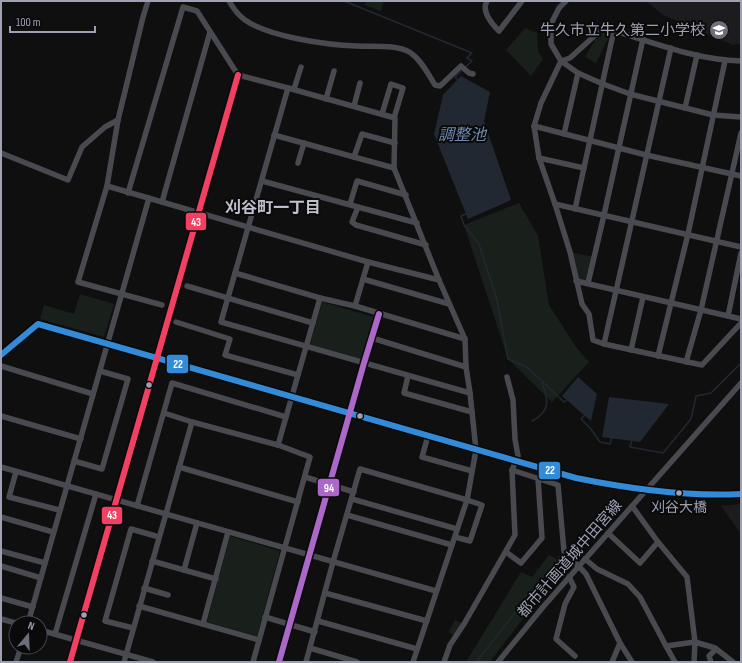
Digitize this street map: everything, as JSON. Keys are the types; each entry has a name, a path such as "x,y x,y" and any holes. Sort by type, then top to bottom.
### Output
{"street":[{"path":"148,1 118,120 107,186 78,282 162,305"},
{"path":"229,1 243,19 263,30 306,40 355,46 386,46 410,53 418,59 435,85 440,86 461,66 473,74"},
{"path":"487,1 485,4 485,10 499,31 522,1"},
{"path":"566,1 559,8 551,24 551,44 561,61 578,73 630,94 658,102 714,115 741,117"},
{"path":"128,193 183,7 197,11 238,75 291,88 394,118"},
{"path":"741,61 725,61 697,55 614,30 606,28 602,29 570,58 561,61 541,103 534,126 539,158 570,252 582,304 589,314 593,340 604,344 702,365 741,323"},
{"path":"575,209 614,30"},
{"path":"162,202 210,32"},
{"path":"588,283 643,39"},
{"path":"604,344 671,48"},
{"path":"685,108 697,55"},
{"path":"658,356 688,234 725,61"},
{"path":"301,67 291,88 274,135 221,322 470,393"},
{"path":"326,99 334,71"},
{"path":"564,134 578,73"},
{"path":"70,662 238,75"},
{"path":"354,106 360,83"},
{"path":"382,114 391,84 403,88 394,118 396,118 394,168 439,280 465,339 466,367 476,450 467,500 413,662"},
{"path":"1,153 68,180 82,146 105,127 118,120"},
{"path":"534,126 646,155 741,176"},
{"path":"686,362 701,310 741,133"},
{"path":"354,157 362,134 395,143"},
{"path":"274,135 394,168"},
{"path":"298,163 304,143"},
{"path":"539,158 584,168"},
{"path":"262,180 417,223"},
{"path":"350,204 357,181 406,195"},
{"path":"107,186 368,262 439,280"},
{"path":"30,615 149,198"},
{"path":"555,204 741,247"},
{"path":"358,206 352,222 356,225 426,245"},
{"path":"728,316 741,252"},
{"path":"355,306 368,262"},
{"path":"235,273 320,298 355,306 465,339"},
{"path":"363,279 449,304"},
{"path":"576,281 741,319"},
{"path":"187,286 313,322"},
{"path":"631,350 643,297"},
{"path":"278,445 320,298"},
{"path":"279,662 364,363 380,314"},
{"path":"176,322 230,339 225,355 298,376"},
{"path":"1,355 38,324 576,478 646,490 684,494 741,494"},
{"path":"372,338 466,367"},
{"path":"1,366 93,394"},
{"path":"74,461 102,469 126,387 128,379 100,371"},
{"path":"408,376 404,393 472,412"},
{"path":"444,662 450,645 464,624 515,535 512,470 518,456 515,439 513,400 507,377"},
{"path":"137,506 172,383 286,417"},
{"name":"都市計画道城中田宮線","path":"498,662 578,566 741,383"},
{"path":"164,413 278,445 310,456 286,548 252,662"},
{"path":"1,416 81,439"},
{"path":"124,662 192,422"},
{"path":"428,436 422,457 472,471"},
{"path":"179,467 298,502"},
{"path":"1,468 436,592"},
{"path":"306,662 360,469 482,505 470,541 455,537"},
{"path":"512,470 558,485 564,550 586,574 620,643 632,662"},
{"path":"16,472 9,497 60,510"},
{"path":"305,477 354,492"},
{"path":"506,552 521,563 542,538 538,478"},
{"path":"55,634 96,494"},
{"path":"352,499 457,529"},
{"path":"632,506 658,542 687,577 695,642 694,662"},
{"path":"347,515 452,545"},
{"path":"1,517 53,532"},
{"path":"184,570 197,523"},
{"path":"133,628 105,620 130,529 159,537"},
{"path":"203,624 228,532"},
{"path":"608,533 640,563 658,542"},
{"path":"1,551 45,563"},
{"path":"585,559 597,569 628,584 640,597 675,662"},
{"path":"152,561 216,579"},
{"path":"1,566 41,578"},
{"path":"569,577 574,588 565,604 556,639 575,656"},
{"path":"144,588 168,595"},
{"path":"325,592 427,621"},
{"path":"1,598 33,606"},
{"path":"139,606 259,640"},
{"path":"266,618 315,632"},
{"path":"318,621 417,649"},
{"path":"48,632 152,662"},
{"path":"666,646 695,642 716,649 730,658 733,662"},
{"path":"612,662 620,643"},
{"path":"310,648 357,662"},
{"path":"711,662 709,656 716,649"}],"shaded area":[{"path":"366,1 384,1 381,11 365,5"},
{"name":"牛久市立牛久第二小学校","path":"646,1 741,1 741,44 733,45 663,15"},
{"path":"525,28 537,33 538,51 543,59 531,76 506,50"},
{"path":"605,30 611,32 596,63 585,57 596,39"},
{"path":"519,203 538,236 549,305 576,347 589,362 552,402 508,359 464,225"},
{"path":"570,252 594,257 588,283 576,281"},
{"path":"80,294 114,304 104,337 40,319 44,305 74,314"},
{"path":"322,302 374,317 362,360 310,345"},
{"path":"741,504 741,534 721,506"},
{"path":"230,536 280,551 257,636 207,622"},
{"path":"549,555 565,563 490,662 466,662 521,572 532,577"},
{"path":"455,620 464,624 456,637 449,632"}],"water":[{"name":"調整池","path":"461,76 490,92 484,121 511,200 468,219 434,134 443,95"},
{"path":"578,377 597,394 591,421 562,396"},
{"path":"609,397 669,404 640,442 602,437"}],"waterway":[{"path":"344,1 472,53 467,58 472,61 455,77 458,80"},
{"path":"466,214 461,216 464,225 479,244 497,300 508,359 527,367 564,402 567,400"},
{"path":"632,440 630,447 663,453 691,419 696,396 711,393 741,363"},
{"path":"532,421 545,410 547,400 542,383"},
{"path":"586,414 581,419 591,429 600,442 610,444 612,437"},
{"path":"477,661 560,556"}],"transit line":[{"name":"43","path":"70,662 238,75"},
{"name":"94","path":"279,662 379,314"},
{"name":"22","path":"1,355 38,324 576,478 617,486 678,493 720,495 741,494"}],"place":[{"name":"牛久市立牛久第二小学校","path":"719,30"},
{"name":"刈谷大橋","path":"679,493"}],"district":[{"name":"刈谷町一丁目","path":"273,208"}]}
